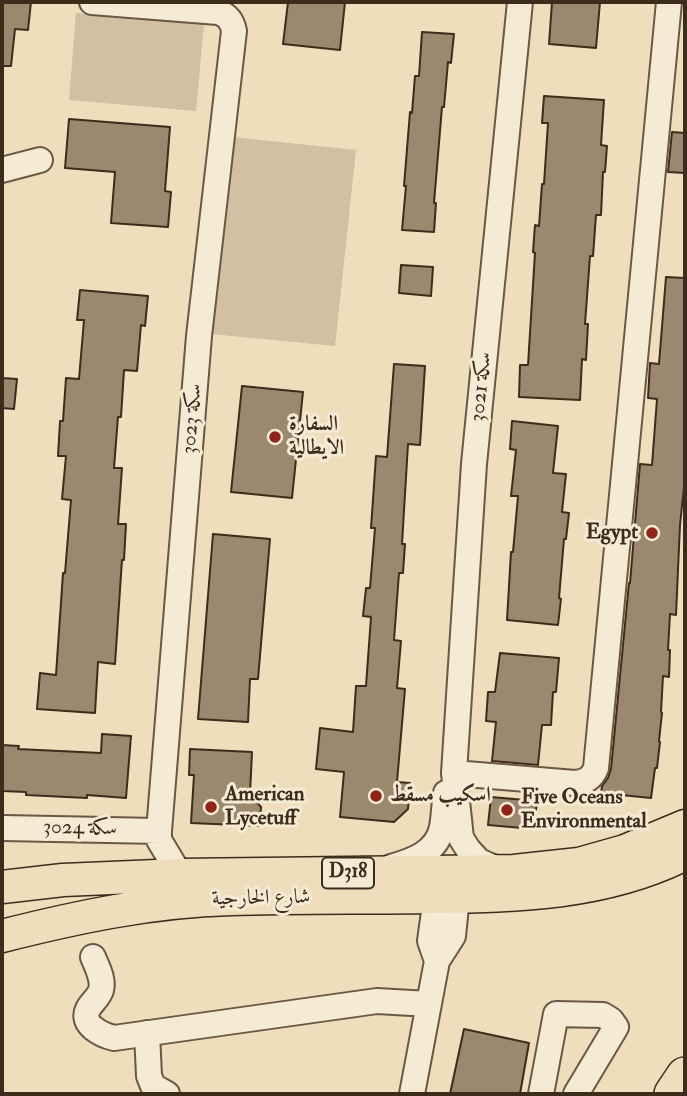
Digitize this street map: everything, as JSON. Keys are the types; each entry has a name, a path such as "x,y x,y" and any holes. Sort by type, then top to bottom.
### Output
{"highway":[{"path":"673,1094 685,1076"}],"main road":[{"name":"شارع الخارجية","path":"2,886 63,880 180,875 502,871 579,864 625,851 685,826"},
{"name":"شارع الخارجية","path":"2,936 44,925 155,904 230,899 446,897 555,892 594,886 631,876 685,854"},
{"path":"2,944 44,925"}],"street":[{"path":"92,2 224,10"},
{"name":"سكة 3021","path":"502,871 479,861 461,838 454,773 474,464 520,2"},
{"path":"454,773 575,783 586,781 596,768 668,2"},
{"name":"سكة 3023","path":"159,835 200,336 234,31 224,10"},
{"path":"2,170 40,160"},
{"name":"سكة 3021","path":"370,873 414,860 437,841 442,829 446,793 454,773"},
{"name":"سكة 3024","path":"2,828 159,835"},
{"path":"159,835 180,875"},
{"path":"132,878 159,835"},
{"path":"412,1094 437,961 430,941 446,897"},
{"path":"93,957 102,979 102,988 86,1016 88,1023 97,1031 114,1038 377,1001 429,1004"},
{"path":"541,1094 556,1014 603,1015 616,1027 576,1094"},
{"path":"147,1033 149,1076 153,1086 167,1094"}],"shaded area":[{"path":"76,13 204,24 196,111 69,100"},
{"path":"232,137 356,150 335,346 211,334"}],"building":[{"path":"2,2 31,2 28,30 15,29 11,66 2,66"},
{"path":"288,2 345,2 340,50 283,44"},
{"path":"552,2 600,2 596,48 549,44"},
{"path":"422,32 454,34 442,107 434,232 402,230 410,112 412,113 415,76 419,76"},
{"path":"544,96 604,100 601,145 607,146 605,172 601,215 596,215 593,256 590,256 585,324 588,324 586,360 582,359 580,400 519,397 520,365 528,365 535,225 539,226 544,184 548,123 542,123"},
{"path":"69,119 170,127 165,191 171,192 168,227 111,223 115,172 65,168"},
{"path":"672,132 685,133 685,173 668,172"},
{"path":"401,265 433,267 431,296 399,293"},
{"path":"666,277 685,278 685,477 676,615 670,614 669,677 663,676 660,742 651,798 601,793 611,769 640,464 652,465 657,399 648,398 650,363 659,364"},
{"path":"80,290 148,296 145,326 141,325 137,371 124,370 121,417 118,417 114,468 122,468 118,524 126,524 124,560 115,664 98,662 95,713 37,709 40,673 56,675 71,500 62,499 66,456 58,456 60,421 63,421 66,378 79,379 84,320 77,320"},
{"path":"394,364 425,366 420,445 408,444 402,544 405,544 403,573 399,573 394,640 401,641 397,688 405,689 397,782 410,783 408,809 394,822 340,817 344,772 316,769 320,728 353,732 356,686 366,686 371,617 363,616 366,588 370,588 375,528 371,528 376,456 387,457"},
{"path":"2,378 17,379 14,409 2,408"},
{"path":"242,386 303,392 292,498 231,492"},
{"path":"512,421 558,426 553,473 566,474 562,512 569,513 564,539 558,625 507,620 518,496 511,496 516,450 510,449"},
{"path":"213,534 270,539 258,679 250,679 248,722 198,719"},
{"path":"500,653 559,658 551,725 542,725 538,765 492,761 496,722 486,721 488,692 495,692"},
{"path":"102,734 131,736 126,798 26,795 26,792 2,791 2,745 19,746 18,749 101,753"},
{"path":"190,749 252,752 250,794 261,807 260,826 191,823 194,775 189,775"},
{"path":"491,797 537,801 534,829 488,825"},
{"path":"464,1029 529,1043 520,1094 450,1094"}],"place":[{"name":"السفارة الايطالية","path":"275,437"},
{"name":"Egypt","path":"652,533"},
{"name":"اسكيب مسقط","path":"376,796"},
{"name":"American Lycetuff","path":"211,807"},
{"name":"Five Oceans Environmental","path":"507,810"}]}
